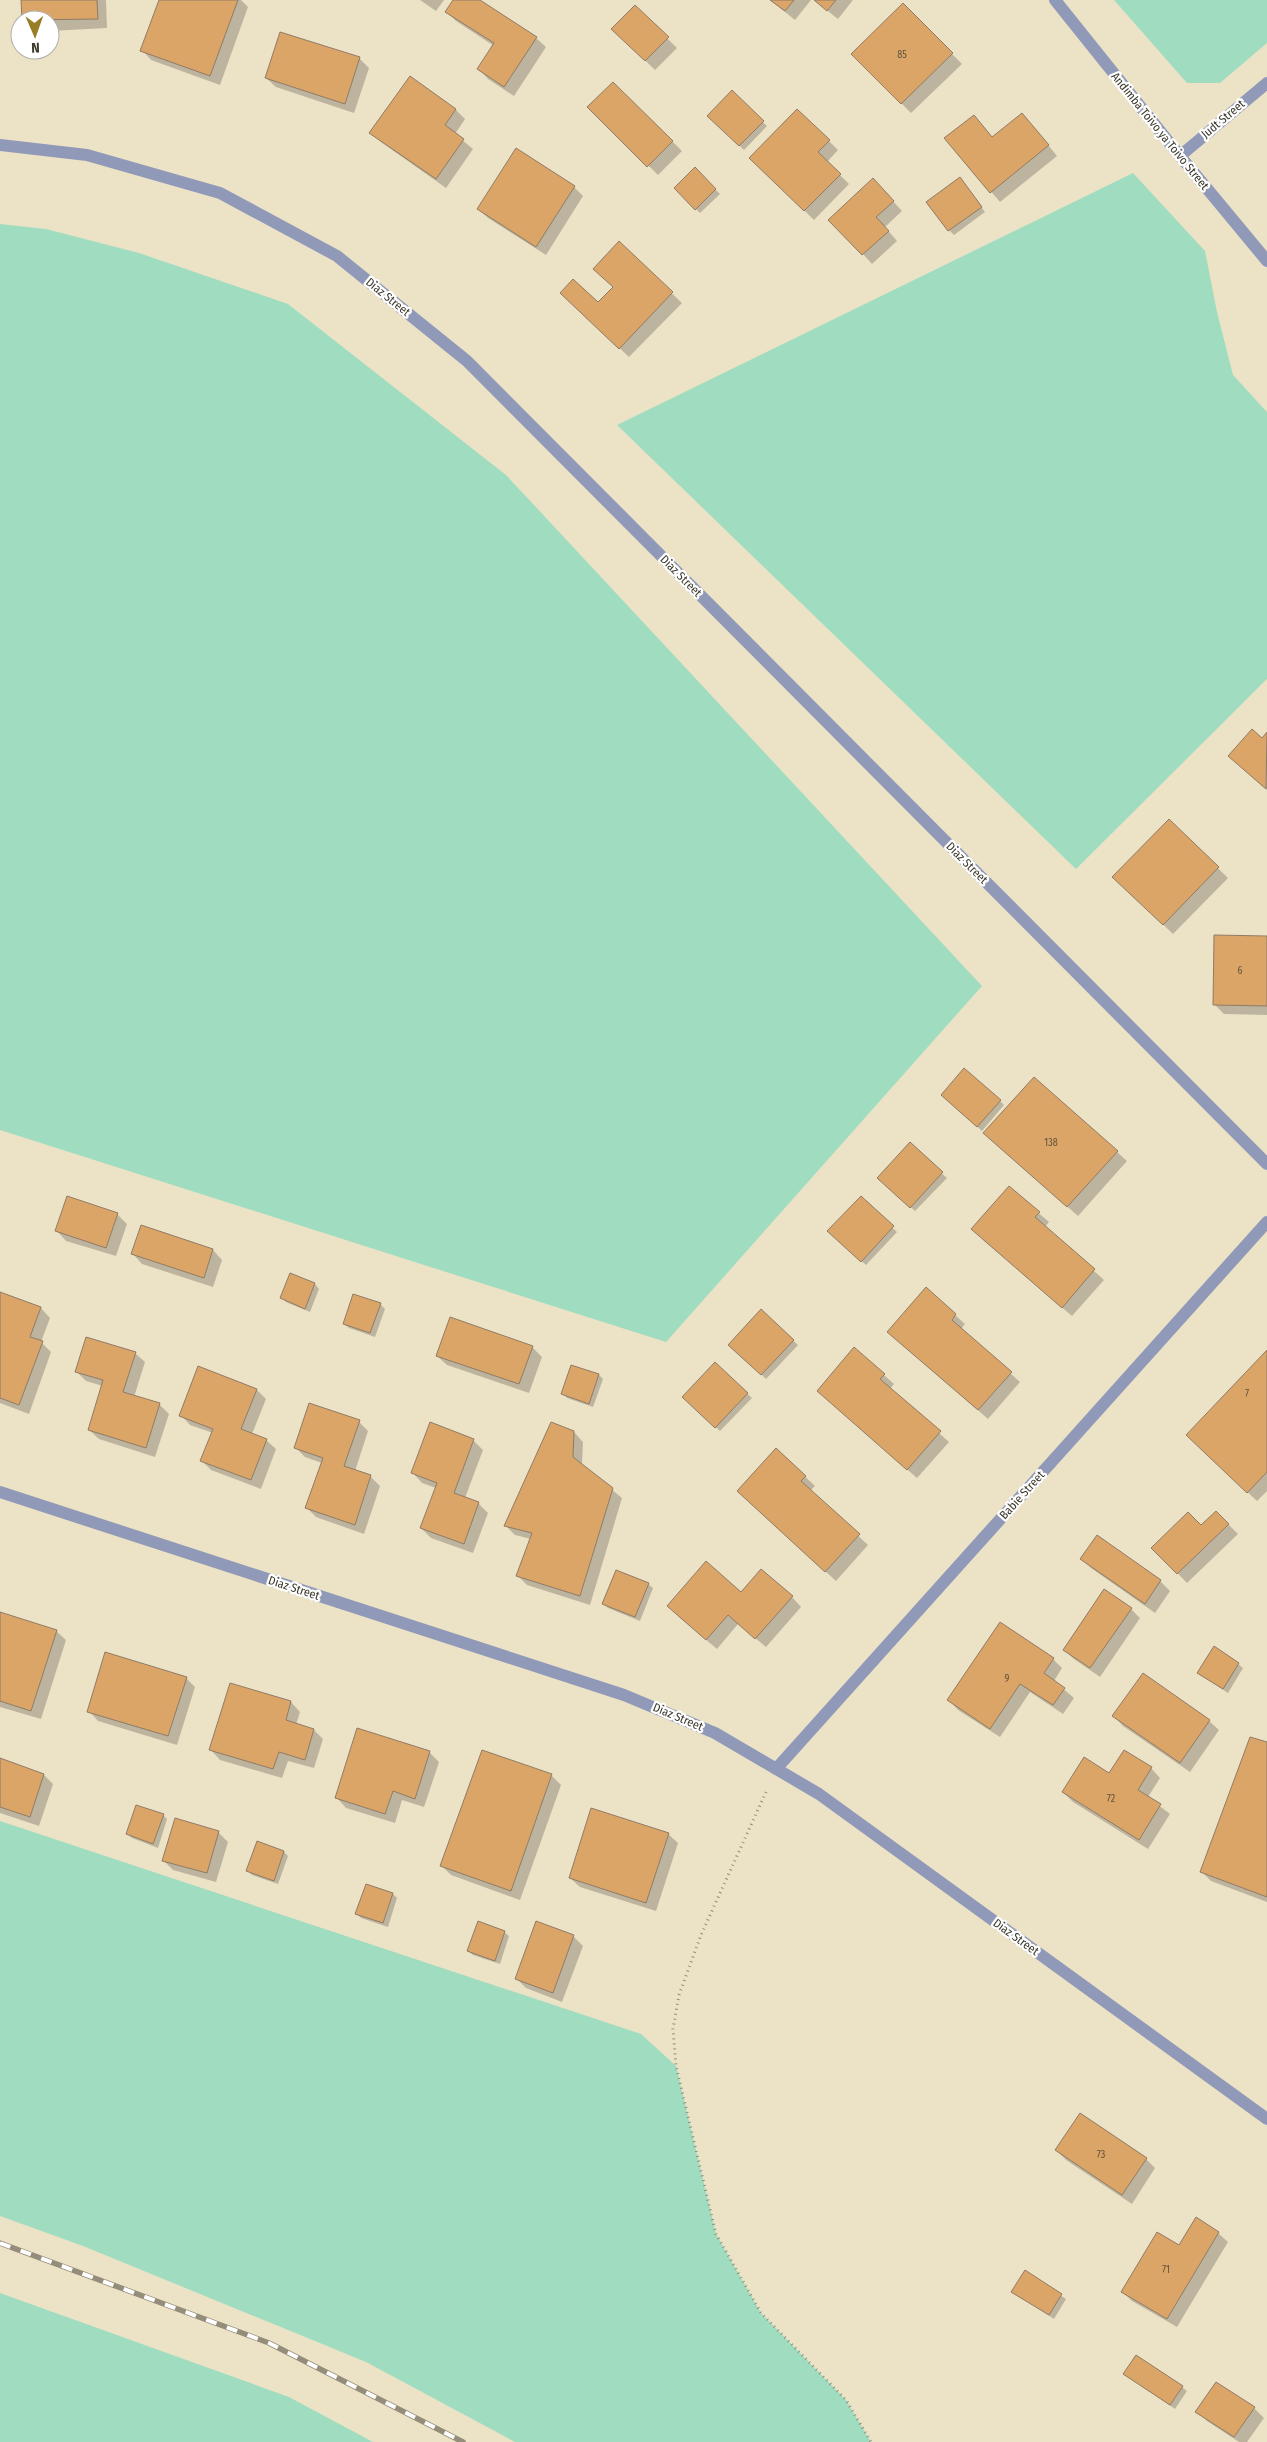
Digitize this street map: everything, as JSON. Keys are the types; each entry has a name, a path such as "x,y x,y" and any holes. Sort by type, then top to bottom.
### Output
{"street":[{"name":"Andimba Toivo ya Toivo Street","path":"1055,0 1267,261"},
{"name":"Judt Street","path":"1180,156 1267,83"},
{"name":"Diaz Street","path":"0,145 87,155 220,193 337,256 467,361 1267,1164"},
{"name":"Babie Street","path":"776,1769 1267,1222"},
{"name":"Diaz Street","path":"0,1492 624,1695 715,1733 819,1794 1267,2119"}],"path":[{"path":"776,1769 701,1935 680,1995 672,2029 676,2066 716,2234 761,2313 846,2400 871,2442"}],"green space":[{"path":"1114,0 1267,0 1267,43 1220,83 1187,83"},
{"path":"1133,173 1205,251 1217,312 1233,375 1267,412 1267,679 1076,869 617,425"},
{"path":"0,224 46,229 139,253 288,304 506,475 982,986 666,1342 0,1130"},
{"path":"0,1821 641,2034 676,2066 716,2234 761,2313 846,2400 871,2442 515,2442 366,2362 83,2246 0,2216"},
{"path":"0,2293 289,2397 373,2442 0,2442"}],"building":[{"path":"21,0 97,0 98,19 60,20 60,10 22,10"},
{"path":"159,0 238,0 210,76 140,51"},
{"path":"453,0 480,0 537,37 504,87 477,69 494,43 445,12"},
{"path":"770,0 794,0 785,11"},
{"path":"814,0 836,0 827,11"},
{"path":"903,3 953,53 901,104 851,54"},
{"path":"635,5 669,37 645,61 611,29"},
{"path":"280,32 360,57 345,104 265,78"},
{"path":"410,76 456,109 445,125 464,139 436,179 369,133"},
{"path":"613,82 673,141 647,167 587,107"},
{"path":"732,90 764,121 739,146 707,116"},
{"path":"797,109 830,140 818,152 841,174 804,211 749,158"},
{"path":"1022,113 1049,145 990,193 944,138 974,115 992,137"},
{"path":"516,148 575,186 536,247 477,209"},
{"path":"695,167 716,189 695,210 674,188"},
{"path":"960,177 982,207 948,231 926,202"},
{"path":"873,178 894,201 876,217 889,231 862,255 828,220"},
{"path":"619,241 673,292 619,349 560,293 573,279 598,302 613,287 593,269"},
{"path":"1252,729 1262,738 1267,732 1266,789 1228,756"},
{"path":"1169,819 1219,867 1163,925 1112,877"},
{"path":"1214,935 1267,936 1267,1006 1213,1005"},
{"path":"964,1068 1001,1100 977,1127 941,1095"},
{"path":"1034,1077 1118,1151 1067,1207 983,1133"},
{"path":"910,1142 943,1172 910,1208 877,1178"},
{"path":"1009,1186 1040,1212 1035,1217 1095,1269 1062,1308 971,1229"},
{"path":"67,1196 118,1213 106,1248 55,1231"},
{"path":"861,1196 894,1226 861,1262 827,1231"},
{"path":"141,1225 213,1249 204,1278 131,1254"},
{"path":"290,1273 315,1283 305,1309 280,1298"},
{"path":"926,1287 956,1314 952,1320 1012,1372 978,1410 887,1332"},
{"path":"0,1292 41,1307 30,1337 43,1341 19,1405 0,1398"},
{"path":"353,1294 381,1303 370,1333 343,1324"},
{"path":"761,1309 794,1340 761,1375 728,1345"},
{"path":"450,1317 533,1346 519,1384 436,1356"},
{"path":"86,1337 136,1352 123,1392 160,1403 146,1448 88,1430 103,1380 75,1372"},
{"path":"854,1347 885,1374 880,1379 941,1431 907,1470 817,1391"},
{"path":"1267,1350 1267,1472 1247,1493 1186,1435"},
{"path":"715,1362 748,1393 715,1428 682,1397"},
{"path":"571,1365 599,1374 589,1404 561,1394"},
{"path":"198,1366 257,1389 241,1429 267,1439 251,1480 200,1461 213,1429 179,1416"},
{"path":"309,1403 360,1420 344,1466 371,1475 355,1525 305,1508 323,1458 294,1448"},
{"path":"430,1422 474,1439 454,1493 479,1502 464,1544 420,1528 437,1483 411,1473"},
{"path":"551,1422 574,1431 573,1457 613,1488 580,1596 516,1576 532,1533 504,1526"},
{"path":"776,1448 806,1476 801,1481 860,1534 825,1572 737,1491"},
{"path":"1216,1511 1229,1524 1177,1574 1151,1548 1188,1512 1201,1525"},
{"path":"1097,1535 1161,1580 1145,1604 1080,1559"},
{"path":"706,1561 741,1592 761,1569 793,1596 755,1639 728,1615 706,1640 667,1606"},
{"path":"616,1570 649,1583 635,1617 602,1604"},
{"path":"1104,1589 1132,1608 1090,1668 1063,1650"},
{"path":"0,1612 57,1630 31,1711 0,1701"},
{"path":"1000,1622 1054,1658 1044,1673 1065,1688 1053,1705 1020,1684 990,1729 947,1700"},
{"path":"1214,1646 1239,1663 1223,1689 1197,1673"},
{"path":"105,1652 187,1677 168,1736 87,1712"},
{"path":"1143,1673 1210,1720 1180,1763 1112,1716"},
{"path":"230,1683 291,1701 286,1720 314,1729 305,1760 279,1752 273,1769 209,1750"},
{"path":"357,1728 430,1751 415,1799 393,1791 385,1814 335,1798"},
{"path":"1250,1737 1267,1742 1267,1897 1200,1872"},
{"path":"482,1750 552,1774 511,1891 440,1866"},
{"path":"1124,1750 1152,1767 1138,1790 1161,1804 1139,1840 1062,1792 1084,1757 1109,1773"},
{"path":"0,1758 44,1774 30,1817 0,1807"},
{"path":"136,1805 164,1814 153,1844 126,1834"},
{"path":"591,1808 669,1833 646,1903 569,1878"},
{"path":"175,1818 219,1831 207,1873 162,1861"},
{"path":"257,1841 284,1851 274,1881 246,1871"},
{"path":"366,1884 393,1893 383,1923 355,1914"},
{"path":"478,1921 505,1931 495,1961 467,1951"},
{"path":"536,1921 574,1935 553,1993 515,1979"},
{"path":"1080,2113 1147,2158 1122,2195 1055,2150"},
{"path":"1196,2217 1219,2232 1167,2319 1121,2292 1157,2232 1179,2245"},
{"path":"1025,2270 1062,2294 1049,2315 1011,2292"},
{"path":"1136,2355 1183,2386 1170,2405 1123,2374"},
{"path":"1216,2382 1255,2407 1234,2437 1195,2412"}],"railway":[{"path":"0,2243 269,2343 463,2442"}]}
